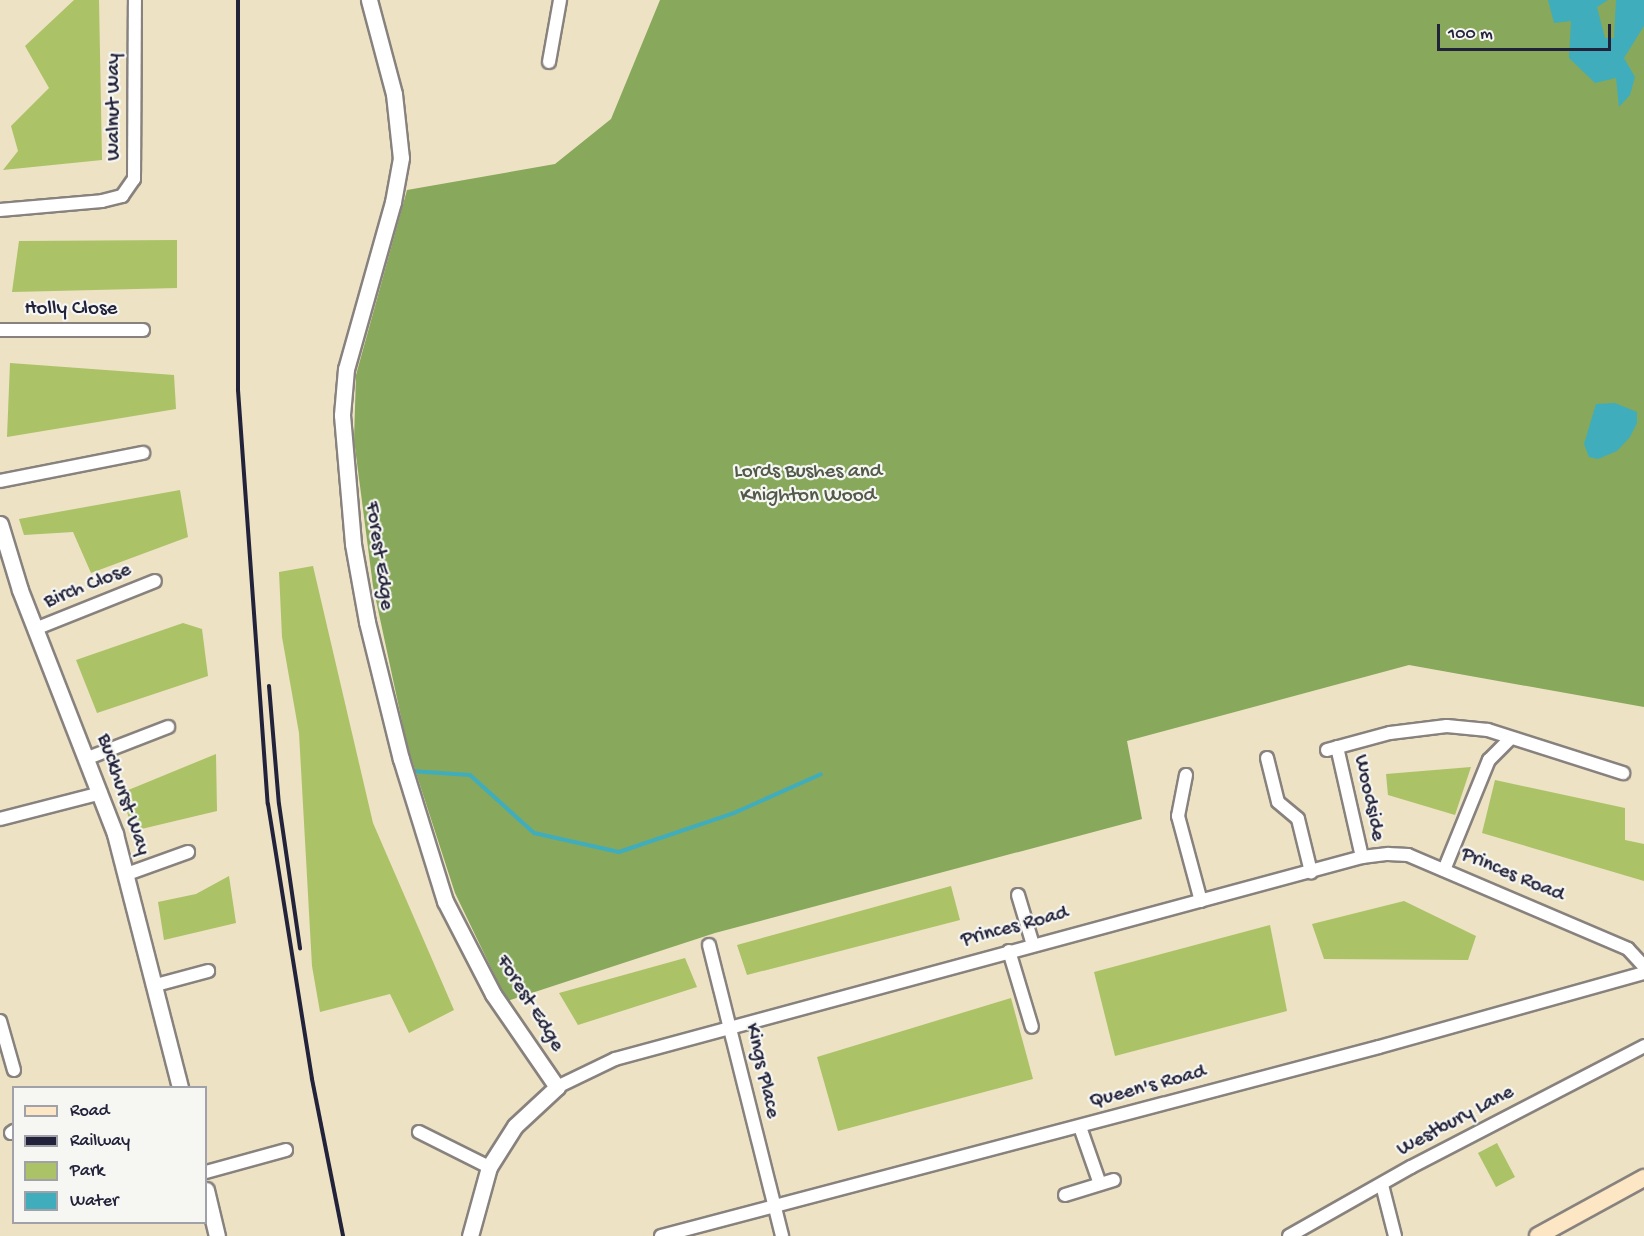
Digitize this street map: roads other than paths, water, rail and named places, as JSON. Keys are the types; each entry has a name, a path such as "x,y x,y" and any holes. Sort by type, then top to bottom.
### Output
{"main road":[{"path":"1538,1236 1644,1178"}],"street":[{"name":"Walnut Way","path":"0,210 102,201 122,196 134,179 135,0"},
{"name":"Forest Edge","path":"369,0 394,94 401,158 393,202 346,369 342,415 351,521 365,611 401,759 444,901 493,994 557,1087"},
{"path":"549,62 560,0"},
{"name":"Holly Close","path":"0,330 143,330"},
{"path":"0,481 143,453"},
{"name":"Buckhurst Way","path":"0,524 35,629 101,793 127,874 180,1086"},
{"name":"Birch Close","path":"35,629 155,581"},
{"path":"88,758 168,727"},
{"name":"Woodside","path":"1362,857 1332,749 1422,727 1488,730 1623,773"},
{"path":"1444,870 1490,760 1511,738"},
{"path":"1268,758 1278,802 1298,819 1311,872"},
{"path":"1186,775 1178,816 1201,901"},
{"path":"0,819 101,793"},
{"path":"127,874 188,852"},
{"name":"Princes Road","path":"470,1236 489,1167 515,1126 557,1087 615,1059 1362,857 1408,855 1628,949 1644,966"},
{"path":"1018,894 1033,945"},
{"name":"Kings Place","path":"709,945 782,1236"},
{"path":"1009,951 1032,1027"},
{"path":"156,985 208,971"},
{"name":"Queen's Road","path":"661,1236 1080,1127 1644,973"},
{"path":"0,1021 14,1070"},
{"name":"Westbury Lane","path":"1289,1236 1644,1046"},
{"path":"1080,1127 1100,1185"},
{"path":"419,1132 489,1167"},
{"path":"207,1172 286,1149"},
{"path":"1065,1195 1114,1180"},
{"path":"1382,1185 1395,1236"},
{"path":"207,1194 217,1236"}],"water":[{"path":"1548,0 1608,0 1597,7 1605,38 1614,38 1616,0 1644,0 1644,26 1624,58 1635,77 1630,95 1619,107 1616,78 1595,83 1569,58 1571,21 1554,23"},
{"path":"1615,403 1637,412 1637,423 1630,437 1617,451 1598,459 1589,457 1584,444 1596,404"}],"waterway":[{"path":"411,771 470,775 534,833 619,852 734,813 821,774"}],"railway":[{"path":"238,0 238,390 268,804 312,1079 343,1236"},
{"path":"269,686 279,804 300,948"}],"park label":[{"name":"Lords Bushes and Knighton Wood","path":"808,485"}]}
